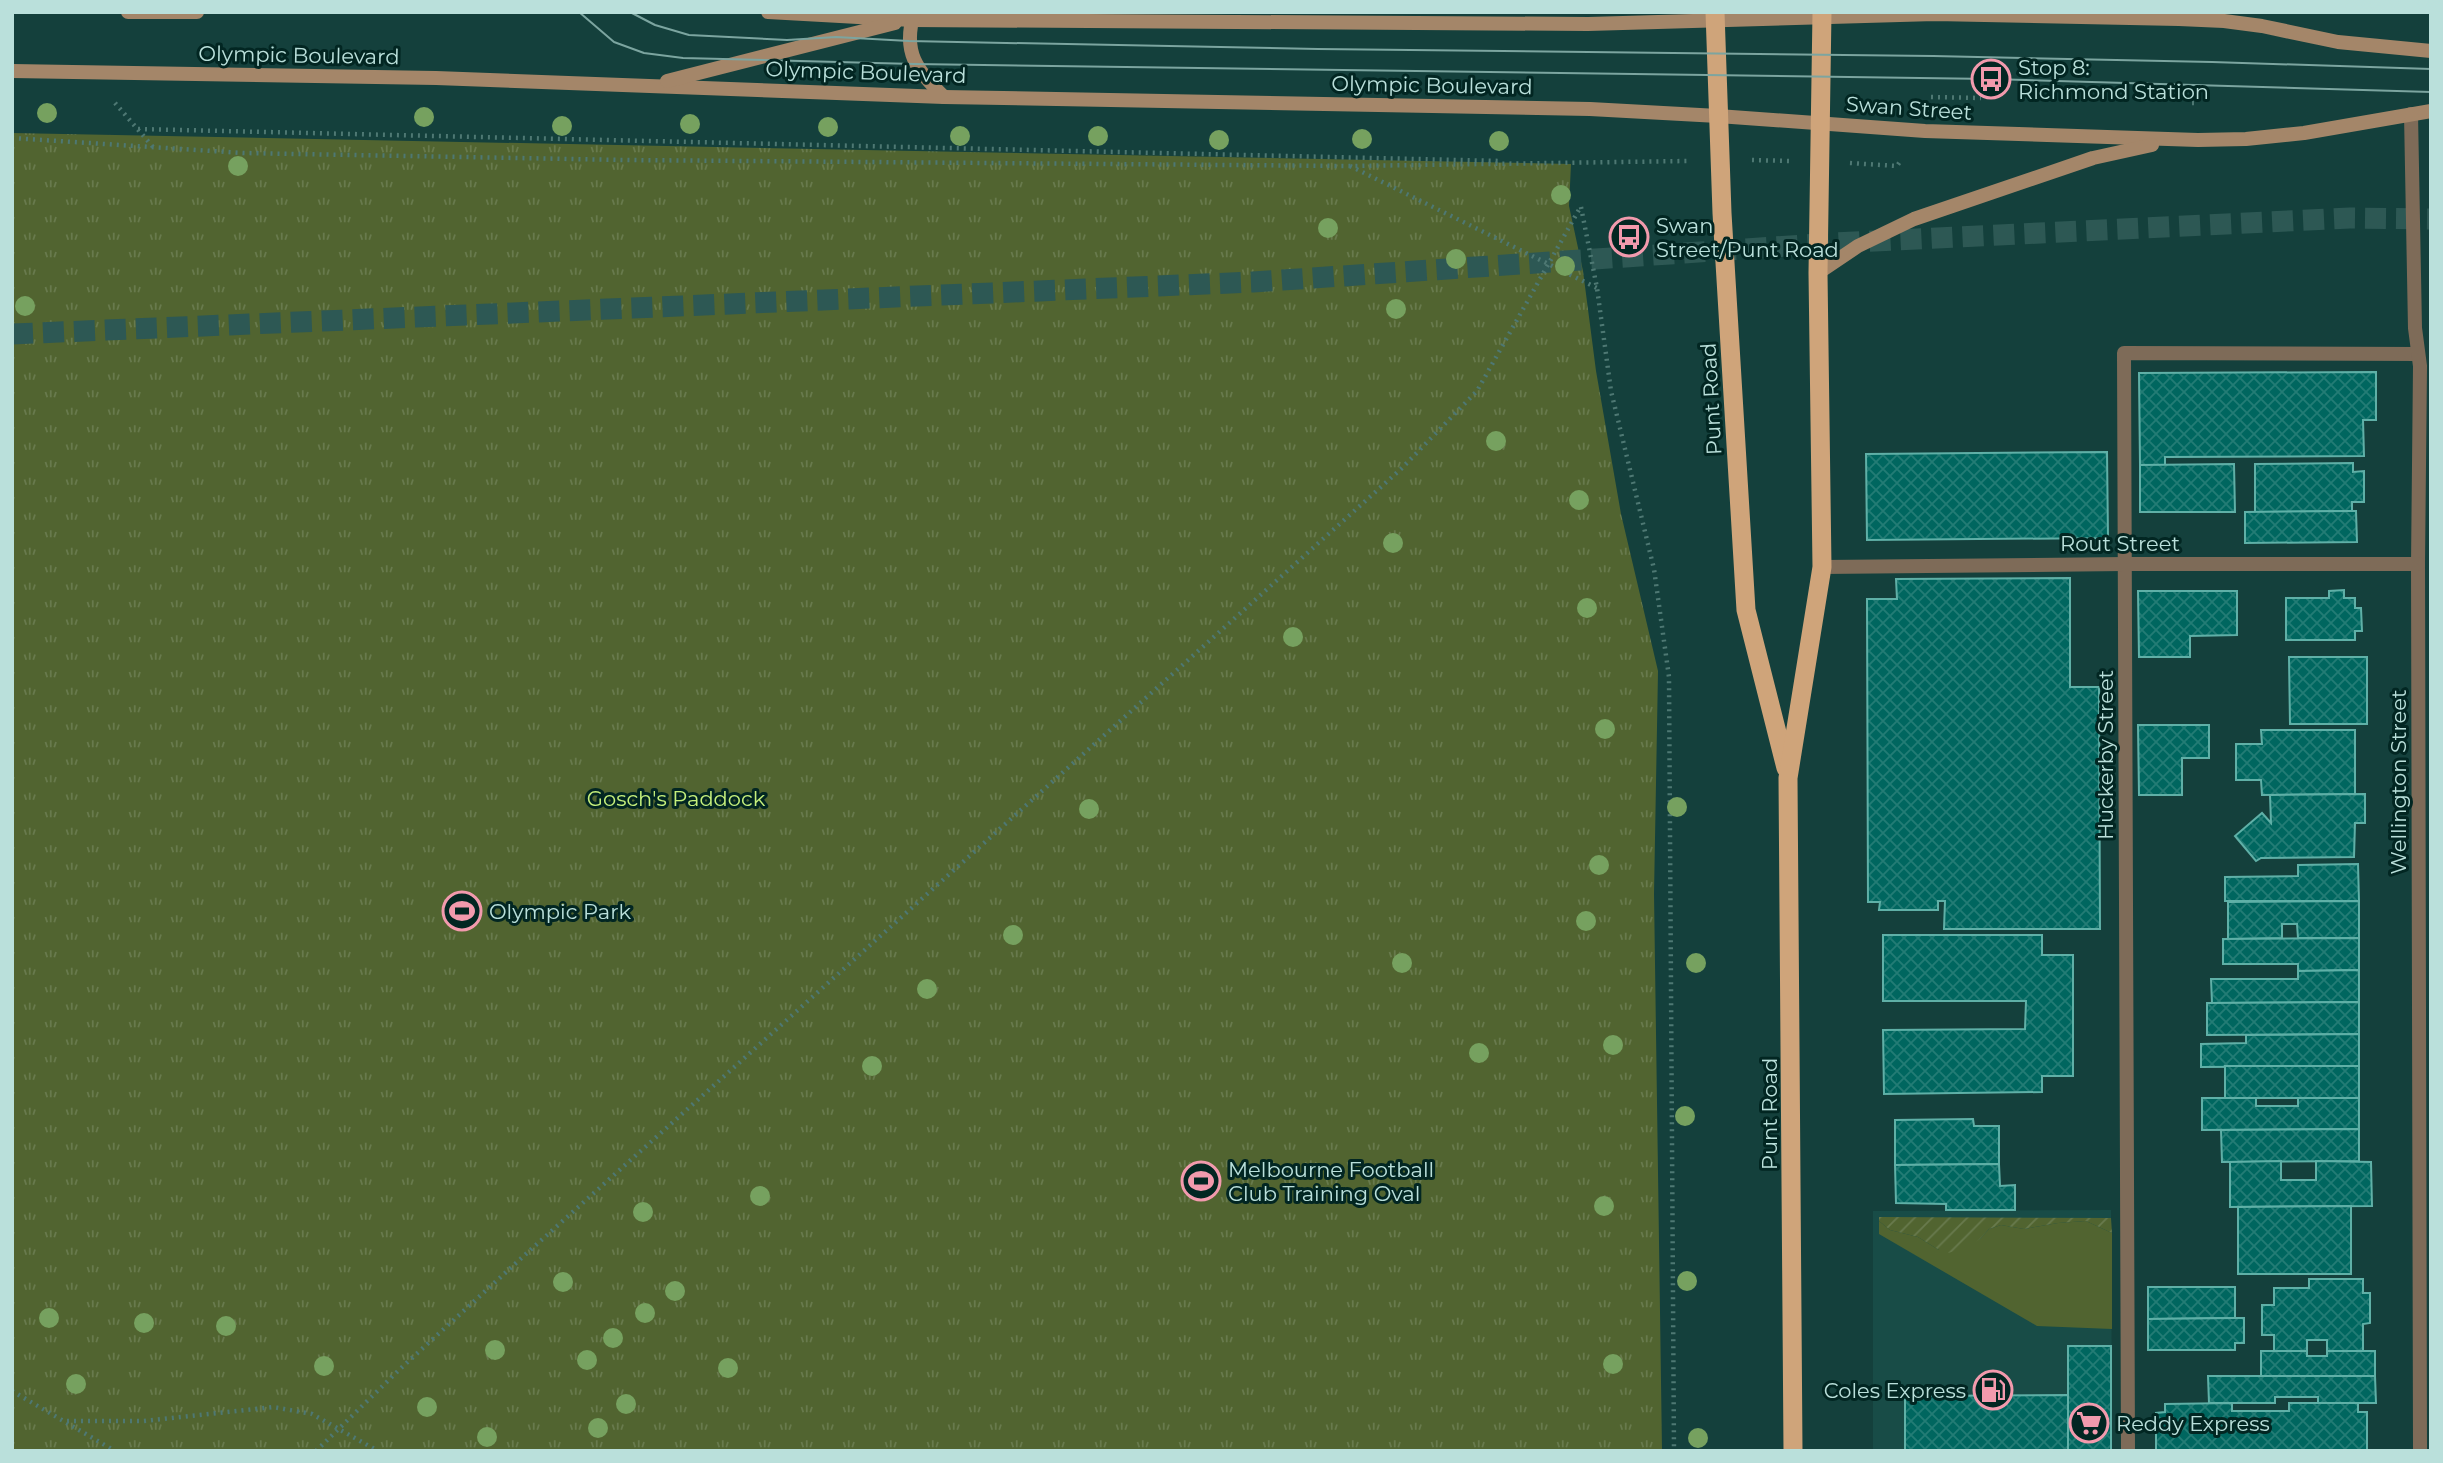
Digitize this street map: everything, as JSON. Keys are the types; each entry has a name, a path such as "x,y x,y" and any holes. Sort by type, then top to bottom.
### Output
{"highway":[{"name":"Punt Road","path":"1793,1451 1788,778 1822,567 1818,273 1822,14"},
{"name":"Punt Road","path":"1715,16 1720,160 1746,610 1788,778"}],"main road":[{"name":"Olympic Boulevard","path":"128,12 197,12"},
{"path":"768,12 1575,24 1715,16 1935,14 2224,21 2338,42 2431,51"},
{"path":"652,85 913,16 944,12"},
{"path":"913,16 909,41 914,64 944,96"},
{"name":"Olympic Boulevard","path":"12,71 652,85 944,96 1590,109 1718,116"},
{"name":"Swan Street","path":"1718,116 1925,131 2188,140 2284,135 2431,111"},
{"path":"1818,273 1867,241 1914,219 2094,158 2188,140"}],"street":[{"name":"Wellington Street","path":"2411,114 2414,152 2415,328 2423,362 2418,564 2425,596 2420,1451"},
{"name":"Huckerby Street","path":"2128,1451 2124,353 2423,362"},
{"name":"Rout Street","path":"1822,567 2418,564"}],"path":[{"path":"88,72 153,147"},
{"path":"1931,97 1981,98"},
{"path":"138,129 1586,163"},
{"path":"12,138 243,153 612,159 1349,166 1720,160 1820,161 1896,166 1925,131"},
{"path":"1349,166 1597,288"},
{"path":"316,1451 400,1369 537,1243 1401,469 1477,391 1581,206 1597,288 1611,391 1654,569 1670,677 1674,1451"},
{"path":"14,1394 115,1451"},
{"path":"67,1422 143,1421 273,1407 312,1414 378,1451"}],"shaded area":[{"name":"Coles Express","path":"2111,1210 2112,1451 1873,1451 1873,1211"}],"green space":[{"name":"Gosch's Paddock","path":"12,133 1571,164 1569,206 1583,271 1596,371 1621,514 1658,671 1654,894 1662,1451 12,1451"},
{"path":"1879,1217 2111,1218 2112,1233 2086,1221 2024,1229 2001,1225 1989,1229 1966,1248 1948,1253 1918,1237 1890,1230 1879,1221"},
{"path":"1879,1221 1890,1230 1918,1237 1939,1250 1980,1239 1989,1229 2001,1225 2024,1229 2086,1221 2112,1233 2112,1329 2037,1326 1879,1234"}],"building":[{"path":"2376,372 2376,420 2363,420 2364,456 2165,457 2165,465 2140,465 2139,373"},
{"path":"2107,452 2108,538 1867,540 1866,454"},
{"path":"2353,463 2353,472 2364,471 2364,502 2352,502 2352,511 2255,512 2255,464"},
{"path":"2234,464 2235,512 2140,512 2140,465"},
{"path":"2356,511 2357,542 2245,543 2245,512"},
{"path":"2070,578 2070,687 2099,687 2100,929 1944,929 1945,901 1938,901 1938,910 1879,910 1880,902 1868,902 1867,599 1897,599 1896,579"},
{"path":"2344,590 2344,598 2355,598 2355,608 2361,608 2362,631 2355,631 2355,640 2286,640 2286,598 2329,598 2329,591"},
{"path":"2138,591 2237,591 2237,635 2190,636 2190,657 2139,657"},
{"path":"2289,657 2367,657 2367,724 2290,724"},
{"path":"2138,725 2209,725 2209,758 2182,758 2182,795 2139,795"},
{"path":"2261,730 2355,730 2355,794 2262,795 2261,780 2236,780 2236,744 2262,744"},
{"path":"2365,794 2365,823 2355,823 2354,857 2261,858 2256,861 2235,836 2262,813 2271,823 2270,795"},
{"path":"2358,864 2359,901 2225,901 2225,877 2298,876 2298,865"},
{"path":"2359,901 2359,938 2298,938 2297,924 2282,924 2282,938 2228,939 2228,902"},
{"path":"1883,935 2042,935 2042,955 2073,955 2073,1076 2042,1076 2042,1092 1884,1094 1883,1030 2025,1029 2026,1001 1883,1001"},
{"path":"2359,938 2359,970 2298,971 2298,964 2223,964 2223,939"},
{"path":"2359,970 2359,1002 2212,1003 2211,979 2298,979 2298,971"},
{"path":"2359,1002 2359,1034 2207,1035 2207,1003"},
{"path":"2359,1034 2359,1066 2201,1067 2201,1044 2246,1043 2246,1035"},
{"path":"2225,1066 2359,1066 2359,1098 2225,1098"},
{"path":"2202,1098 2256,1098 2256,1106 2298,1106 2298,1098 2359,1098 2359,1129 2202,1130"},
{"path":"1973,1119 1974,1126 1999,1126 1999,1164 1895,1165 1895,1120"},
{"path":"2359,1129 2359,1161 2222,1162 2221,1130"},
{"path":"2281,1161 2281,1180 2316,1180 2316,1161 2371,1162 2372,1206 2230,1207 2230,1162"},
{"path":"1999,1164 2000,1186 2015,1185 2015,1210 1946,1210 1946,1204 1896,1203 1895,1165"},
{"path":"2351,1206 2351,1274 2238,1274 2238,1207"},
{"path":"2309,1279 2363,1279 2363,1293 2370,1293 2370,1323 2363,1324 2363,1351 2327,1351 2327,1340 2307,1340 2307,1351 2274,1351 2274,1335 2262,1335 2262,1305 2274,1305 2274,1288 2309,1288"},
{"path":"2148,1287 2235,1287 2235,1318 2148,1319"},
{"path":"2244,1318 2244,1343 2235,1343 2235,1350 2148,1350 2148,1319"},
{"name":"Reddy Express","path":"2068,1346 2111,1346 2111,1451 2068,1451"},
{"path":"2261,1351 2307,1351 2307,1356 2327,1356 2327,1351 2375,1351 2375,1376 2261,1376"},
{"path":"2208,1376 2375,1376 2376,1403 2318,1403 2318,1397 2275,1397 2275,1403 2209,1403"},
{"path":"2068,1395 2068,1451 1905,1451 1905,1396"},
{"path":"2232,1403 2232,1411 2289,1411 2289,1403 2358,1403 2358,1412 2367,1412 2367,1451 2156,1451 2156,1413 2165,1412 2165,1404"}],"tunnel":[{"path":"12,334 1253,282 1833,243 2350,218 2431,219"}],"tram line":[{"path":"579,12 614,42 644,53 683,58 914,64 1991,79 2431,92"},
{"path":"630,12 655,25 689,35 787,40 836,37 909,41 1318,49 1933,56 2431,69"}],"place":[{"name":"Stop 8: Richmond Station","path":"1991,79"},
{"name":"Swan Street/Punt Road","path":"1629,237"},
{"name":"Olympic Park","path":"462,911"},
{"name":"Melbourne Football Club Training Oval","path":"1201,1181"},
{"name":"Coles Express","path":"1993,1390"},
{"name":"Reddy Express","path":"2089,1423"}]}
